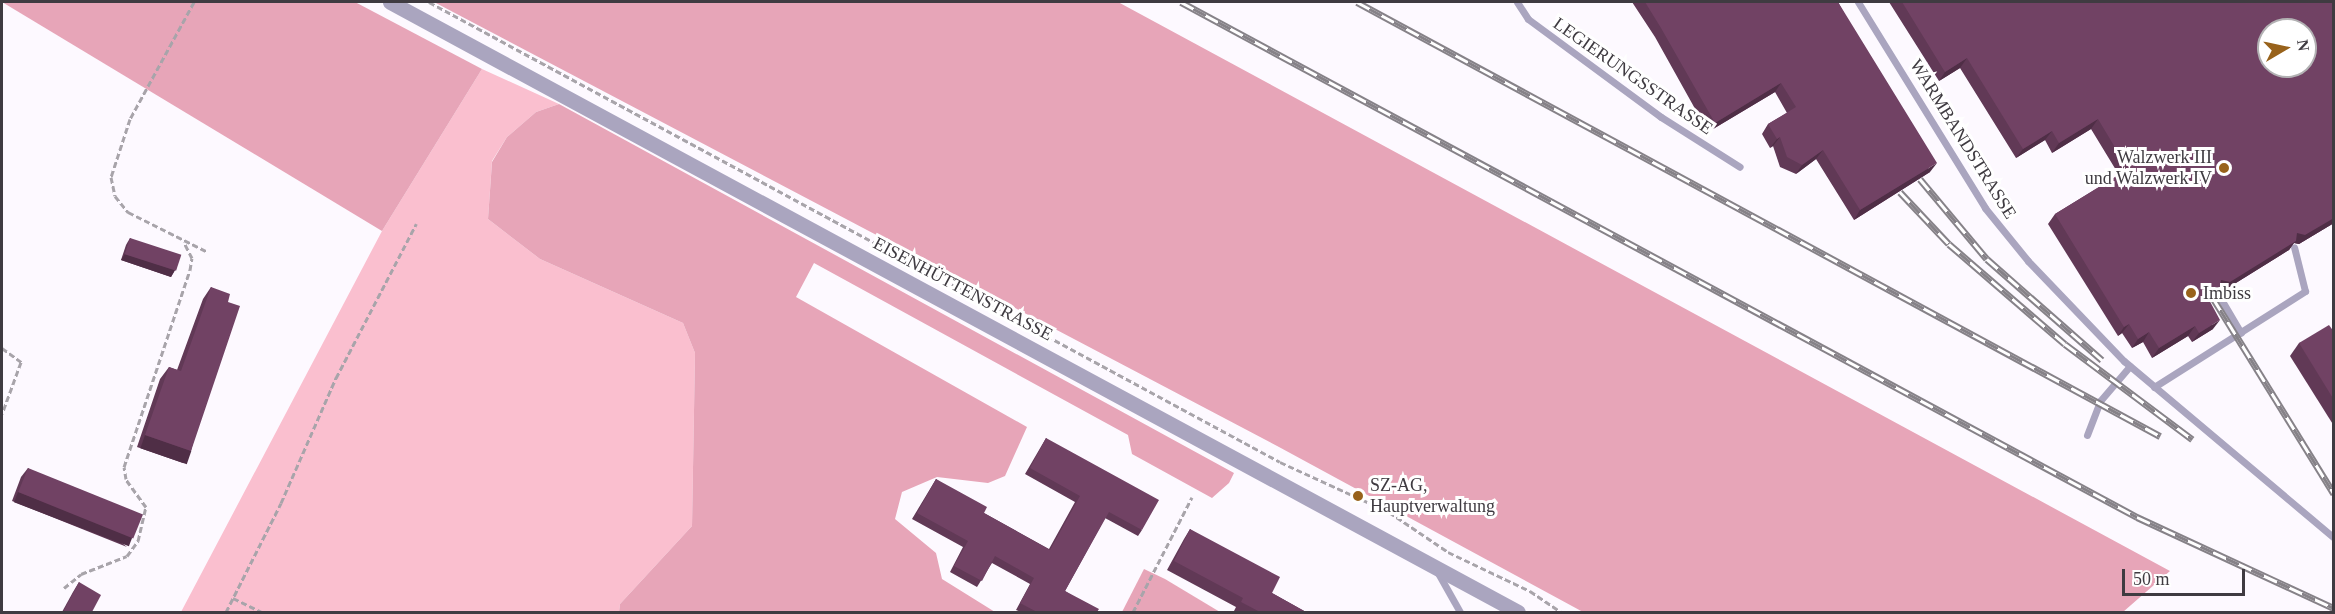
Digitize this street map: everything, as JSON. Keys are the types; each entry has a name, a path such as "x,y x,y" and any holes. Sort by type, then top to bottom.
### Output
{"street":[{"name":"EISENHÜTTENSTRASSE","path":"390,2 1435,568 1496,607 1518,612"}],"lane":[{"name":"LEGIERUNGSSTRASSE","path":"1517,2 1528,20 1661,117 1740,167"},
{"name":"WARMBANDSTRASSE","path":"1858,2 1985,208 2054,291 2130,366 2334,538"},
{"path":"2154,387 2305,291 2294,247"},
{"path":"2218,294 2241,333"},
{"path":"2087,435 2100,401 2130,366"},
{"path":"1435,568 1460,612"}],"path":[{"path":"194,2 130,119 111,177 115,196 128,212 208,252"},
{"path":"429,2 1280,462 1389,512 1448,552 1530,591 1561,612"},
{"path":"226,612 331,388 416,224"},
{"path":"64,588 81,574 127,556 138,541 146,507 126,479 124,467 190,270 192,258 184,242"},
{"path":"2,348 21,362 2,414"},
{"path":"1133,612 1192,497"},
{"path":"233,598 262,612"}],"shaded area":[{"path":"2,2 355,2 482,69 382,231"},
{"path":"434,2 1118,2 2170,571 2123,612 1583,612 1279,447"},
{"path":"482,69 559,104 536,112 507,137 492,161 488,219 540,259 683,323 695,353 692,526 620,604 619,612 181,612 382,231"},
{"path":"559,104 1234,473 1229,483 1212,498 1132,454 1128,435 814,263 796,297 1027,427 1005,476 988,483 937,477 902,492 895,519 936,553 942,579 995,612 619,612 620,604 692,526 695,353 683,323 540,259 488,219 492,162 507,137 536,112"},
{"path":"1144,569 1165,579 1220,612 1122,612"}],"building":[{"path":"1645,2 1838,2 1937,163 1860,210 1823,150 1802,165 1787,157 1780,137 1777,139 1768,124 1796,107 1781,83 1715,123"},
{"name":"Walzwerk III und Walzwerk IV","path":"1902,2 2334,2 2334,218 2305,235 2297,233 2296,241 2230,282 2221,280 2220,288 2207,296 2220,320 2199,333 2195,326 2159,348 2149,332 2138,339 2129,324 2124,327 2055,214 2128,169 2098,119 2059,143 2052,131 2023,149 1967,58 1945,72"},
{"path":"130,238 181,255 176,271 125,254"},
{"path":"211,287 230,294 228,302 240,306 191,451 145,435 169,367 181,371"},
{"path":"2329,325 2334,332 2334,400 2299,343"},
{"path":"1046,438 1159,500 1142,530 1109,512 1065,591 1099,609 1097,612 1037,612 1020,603 1034,578 995,556 982,581 954,566 968,541 917,513 936,479 987,507 984,513 1050,550 1080,496 1030,468"},
{"path":"28,468 143,514 133,539 18,492"},
{"path":"1190,529 1280,577 1272,593 1306,612 1260,612 1241,602 1243,598 1174,561"},
{"path":"79,582 101,595 92,612 63,612"}],"railway":[{"path":"1181,2 2137,517 2334,608"},
{"path":"1357,2 2160,436"},
{"path":"1920,179 1987,259 2102,360"},
{"path":"1900,192 1949,244 2065,344 2192,439"},
{"path":"2213,298 2334,494"}],"place":[{"name":"Walzwerk III und Walzwerk IV","path":"2224,168"},
{"name":"Imbiss","path":"2191,293"},
{"name":"SZ-AG, Hauptverwaltung","path":"1358,496"}]}
